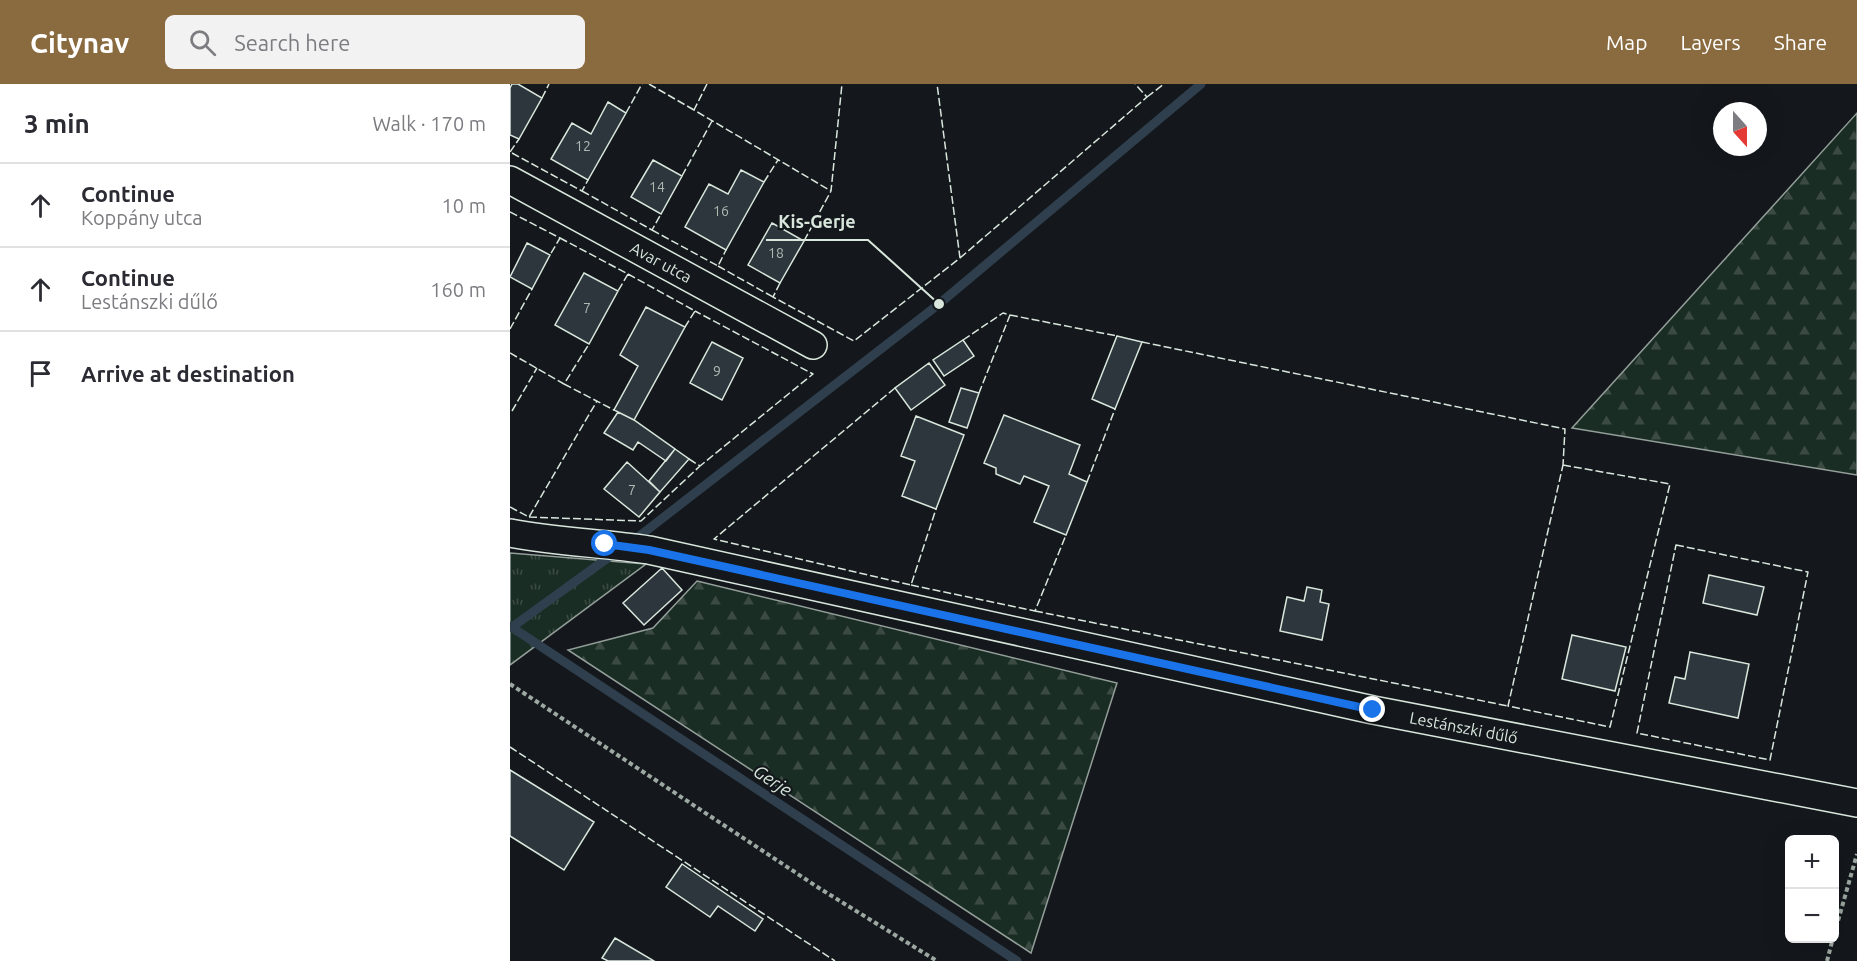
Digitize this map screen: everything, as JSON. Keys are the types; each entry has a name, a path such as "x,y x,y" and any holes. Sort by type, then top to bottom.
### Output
{"street":[{"name":"Avar utca","path":"510,180 813,345"},
{"name":"Lestánszki dűlő","path":"510,533 539,539 649,550 1373,710 1857,803"}],"path":[{"path":"510,684 819,888 937,961"},
{"path":"1839,919 1857,854"},
{"path":"1827,961 1832,943"}],"green space":[{"path":"1857,113 1857,475 1572,428"},
{"path":"510,553 646,564 510,665"},
{"path":"697,581 1117,683 1031,953 568,650 653,628"}],"building":[{"path":"512,84 518,84 542,98 519,139 510,135 510,88"},
{"path":"608,102 626,113 588,180 551,159 572,123 591,134"},
{"path":"653,160 682,176 661,214 631,197"},
{"path":"741,170 764,182 726,250 685,227 709,184 728,194"},
{"path":"772,223 804,241 780,283 748,265"},
{"path":"527,243 550,255 532,289 510,277"},
{"path":"584,273 618,291 589,344 555,325"},
{"path":"646,307 685,327 634,420 614,410 638,366 620,355"},
{"path":"1117,336 1142,342 1115,409 1092,399"},
{"path":"963,340 974,356 944,376 933,360"},
{"path":"712,342 743,358 722,400 690,383"},
{"path":"929,363 945,385 911,410 895,388"},
{"path":"961,388 979,393 967,428 949,422"},
{"path":"618,412 634,420 675,449 666,461 638,442 633,450 604,433"},
{"path":"1004,415 1080,445 1069,474 1087,482 1066,535 1034,522 1049,486 1024,476 1020,484 996,474 996,468 984,463"},
{"path":"916,416 964,435 936,509 902,496 915,461 901,456"},
{"path":"675,449 689,459 660,492 649,481"},
{"path":"627,462 660,492 639,517 604,489"},
{"path":"662,568 682,590 644,625 623,603"},
{"path":"1709,575 1764,587 1757,615 1703,603"},
{"path":"1307,587 1322,590 1320,602 1329,604 1322,640 1280,631 1287,597 1304,601"},
{"path":"1572,635 1626,647 1615,691 1562,679"},
{"path":"1690,652 1749,664 1738,718 1669,703 1675,677 1685,679"},
{"path":"510,770 594,822 564,870 510,836"},
{"path":"682,864 763,919 755,931 718,906 710,917 666,887"},
{"path":"615,938 654,961 608,961 602,958"}],"waterway":[{"path":"633,541 939,304 1201,84"},
{"path":"512,627 616,552"},
{"name":"Gerje","path":"510,626 1017,961"}],"fence":[{"path":"542,98 549,84"},
{"path":"626,113 642,84"},
{"path":"649,84 694,110"},
{"path":"707,84 694,110 831,191"},
{"path":"804,241 831,191 842,84"},
{"path":"780,283 773,297 854,341 960,258 937,84"},
{"path":"960,258 1147,97 1135,84"},
{"path":"1147,97 1164,84"},
{"path":"682,176 712,121"},
{"path":"510,152 519,139"},
{"path":"512,153 582,191 588,180"},
{"path":"764,182 778,160"},
{"path":"582,191 652,230 661,214"},
{"path":"510,212 560,238 550,255"},
{"path":"652,230 718,266 726,250"},
{"path":"560,238 628,274 618,291"},
{"path":"718,266 773,297"},
{"path":"628,274 695,311 685,327"},
{"path":"510,329 532,289"},
{"path":"689,459 700,466 813,374 695,311"},
{"path":"963,340 1003,313 1010,315 979,393"},
{"path":"1010,315 1117,336"},
{"path":"1142,342 1565,429 1563,465"},
{"path":"510,353 564,384 589,344"},
{"path":"512,411 537,368"},
{"path":"564,384 614,410"},
{"path":"895,388 714,539 911,585 936,509"},
{"path":"510,507 529,517 597,401"},
{"path":"1087,482 1115,409"},
{"path":"1563,465 1670,484 1610,727 1508,706 1563,465"},
{"path":"529,517 641,521 700,466"},
{"path":"911,585 1035,611 1066,535"},
{"path":"1676,545 1808,572 1770,760 1637,733 1676,545"},
{"path":"1035,611 1508,706"},
{"path":"510,747 835,961"}],"place":[{"name":"Kis-Gerje","path":"939,304"}],"route":[{"path":"605,544 649,550 1373,710"}]}
